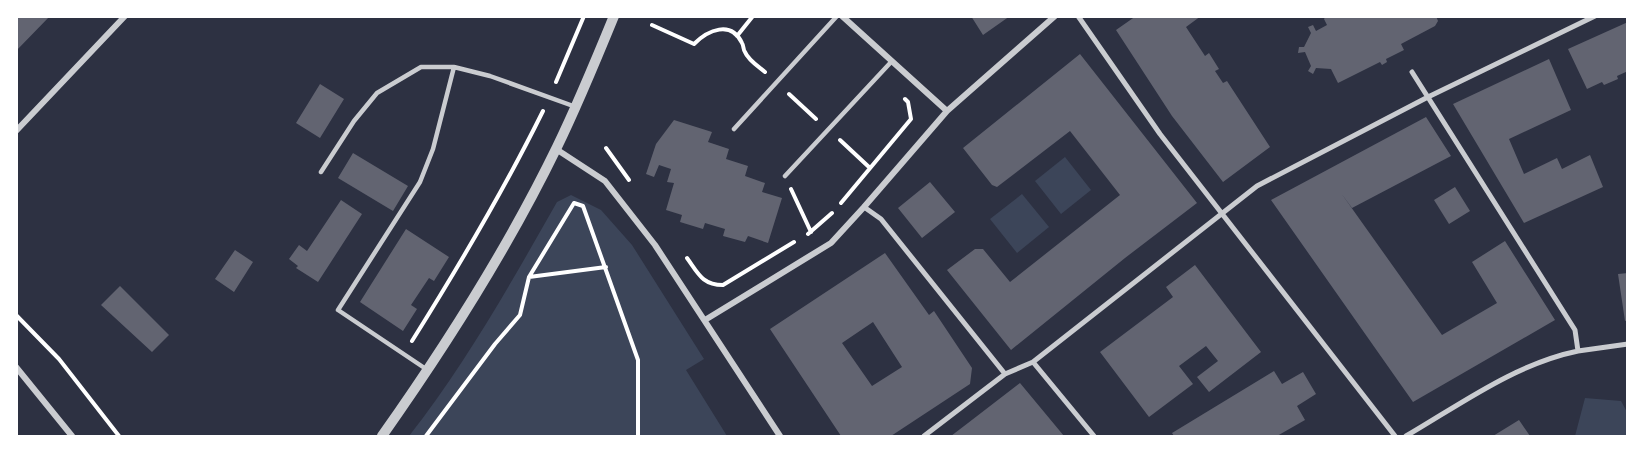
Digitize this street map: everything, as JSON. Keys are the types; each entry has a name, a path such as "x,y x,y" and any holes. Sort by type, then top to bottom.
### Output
{"street":[{"path":"16,131 125,16"},
{"path":"382,436 428,371 488,274 556,149 614,16"},
{"path":"842,16 947,111"},
{"path":"705,320 831,243 947,111 1055,16"},
{"path":"1078,16 1160,134 1395,436"},
{"path":"924,436 1005,374 1034,362 1257,186 1428,97 1595,16"},
{"path":"1412,72 1575,330 1578,351"},
{"path":"556,149 605,181 655,245 780,436"},
{"path":"864,207 881,219 1005,374"},
{"path":"1406,436 1511,375 1559,355 1628,344"},
{"path":"1034,362 1094,436"},
{"path":"16,367 72,436"}],"lane":[{"path":"734,129 837,16"},
{"path":"785,176 892,61"},
{"path":"321,172 354,121 377,93 421,67 454,67 490,76 576,107"},
{"path":"428,371 338,310 420,182 433,148 454,67"}],"path":[{"path":"404,355 500,195 549,97 584,16"},
{"path":"737,36 753,16"},
{"path":"785,176 811,232"},
{"path":"426,436 495,344 520,315 529,277 574,203 583,206 638,360 638,436"},
{"path":"529,277 606,267"},
{"path":"16,315 59,359 119,436"}],"shaded area":[{"path":"1065,157 1091,190 1061,214 1035,181"},
{"path":"1022,194 1049,227 1017,253 990,219"},
{"path":"571,195 601,210 632,245 704,359 686,370 727,436 409,436 469,351 557,202"},
{"path":"1585,398 1621,401 1627,412 1627,436 1575,436"}],"building":[{"path":"16,16 50,16 16,51"},
{"path":"971,16 1010,16 983,35"},
{"path":"1136,16 1201,16 1186,27 1205,56 1209,53 1219,69 1215,71 1223,83 1227,81 1270,147 1223,182 1172,116 1116,30"},
{"path":"1326,16 1436,16 1438,21 1435,26 1401,44 1404,50 1386,59 1387,62 1382,65 1380,62 1338,83 1331,69 1316,68 1313,74 1308,71 1311,66 1305,52 1298,53 1299,47 1304,47 1311,33 1308,27 1313,25 1316,31 1327,25 1324,19"},
{"path":"1628,22 1628,71 1617,76 1618,79 1604,85 1602,82 1587,89 1568,49"},
{"path":"1080,54 1197,203 1011,350 947,270 975,249 983,249 1010,282 1120,195 1070,131 997,187 992,185 963,148"},
{"path":"1549,59 1571,110 1509,139 1524,174 1557,158 1562,169 1590,155 1603,187 1524,223 1453,104"},
{"path":"320,84 344,99 320,138 296,123"},
{"path":"1426,117 1451,156 1352,208 1341,193 1442,335 1497,303 1472,262 1505,241 1555,320 1413,402 1271,200"},
{"path":"674,120 712,132 708,142 729,149 726,159 748,166 745,176 765,183 762,192 782,198 768,243 748,236 745,242 723,236 725,229 705,223 703,229 680,222 682,215 666,210 674,183 667,182 671,169 659,165 654,177 646,174 656,144"},
{"path":"353,153 408,186 393,211 338,178"},
{"path":"930,182 955,212 922,238 898,208"},
{"path":"1455,187 1470,211 1449,224 1434,200"},
{"path":"341,200 362,214 318,282 296,268 298,266 289,259 299,245 307,251"},
{"path":"406,229 449,257 434,281 429,278 411,305 417,309 403,331 360,302"},
{"path":"235,250 253,262 234,292 215,279"},
{"path":"885,253 929,315 934,311 972,368 970,384 891,436 841,436 770,329","holes":["873,322 902,367 872,386 842,343"]},
{"path":"1195,265 1261,352 1209,392 1197,377 1218,361 1206,346 1179,366 1193,384 1149,417 1100,352 1173,297 1166,287"},
{"path":"1628,273 1628,320 1625,321 1618,274"},
{"path":"120,286 169,335 152,352 101,305"},
{"path":"1274,371 1282,384 1303,372 1316,394 1297,406 1305,420 1277,436 1174,436 1172,433"},
{"path":"1020,383 1064,436 951,436 968,423"},
{"path":"1519,420 1530,436 1493,436"}]}
